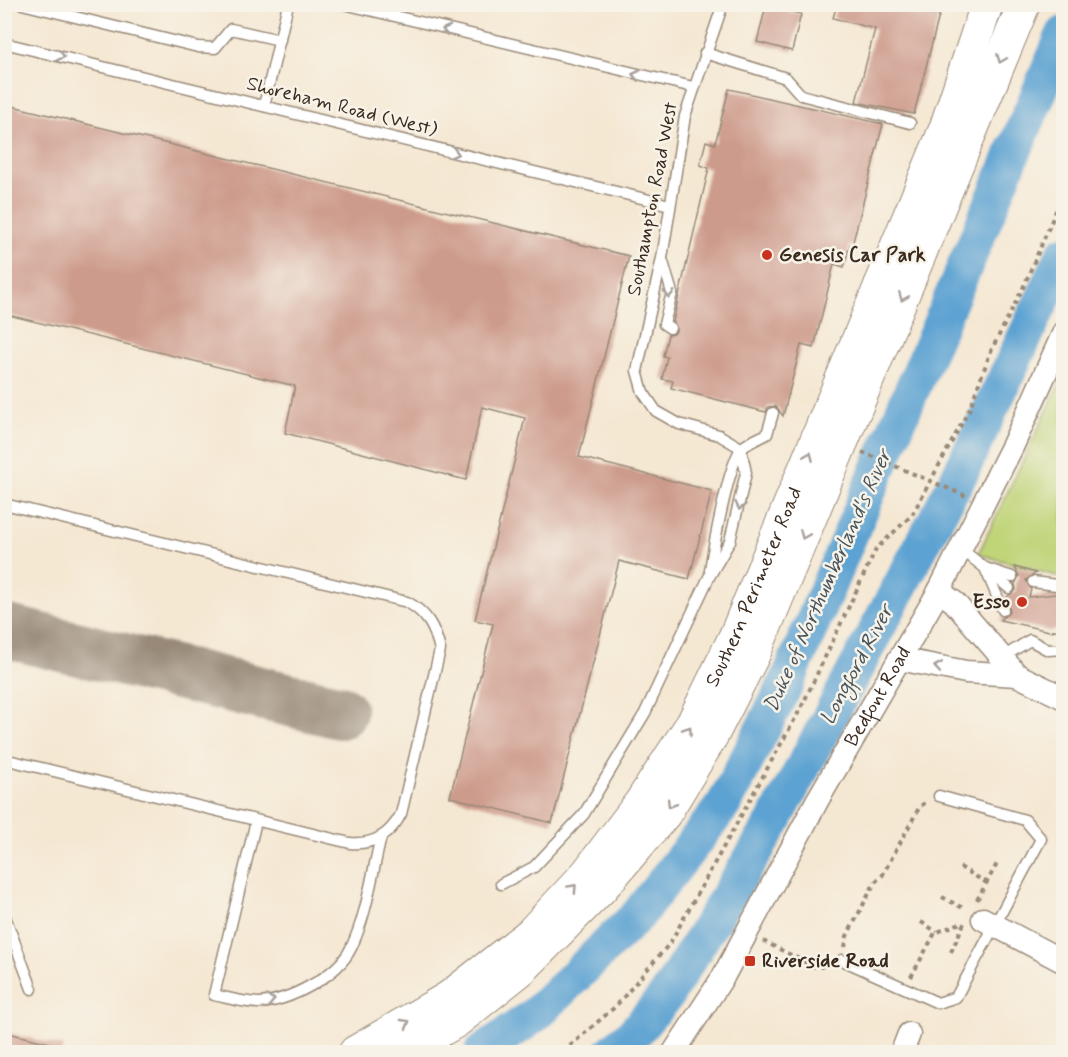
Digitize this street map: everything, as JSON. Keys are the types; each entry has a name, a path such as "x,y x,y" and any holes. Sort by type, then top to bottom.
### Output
{"street":[{"name":"Southern Perimeter Road","path":"355,1053 449,997 531,933 587,873 640,803 693,722 735,636 945,129 987,4"},
{"name":"Southern Perimeter Road","path":"405,1053 457,1022 522,969 602,888 665,814 712,736 754,654 1024,4"},
{"name":"Bedfont Road","path":"674,1053 723,977 817,801 939,591 1013,445 1064,332"},
{"path":"939,591 954,602 1017,675 1064,698"},
{"path":"899,659 984,674 1017,675"},
{"path":"982,918 1064,962"}],"lane":[{"path":"22,4 198,47 215,48 231,29 279,39"},
{"path":"264,106 288,4"},
{"path":"344,4 693,87"},
{"name":"Southampton Road West","path":"723,4 693,87 679,146 662,258 637,371 648,402 672,420 719,435 741,448"},
{"name":"Shoreham Road (West)","path":"4,43 670,205"},
{"path":"705,52 786,78 801,95 910,123"},
{"path":"662,258 672,293 664,324 670,328"},
{"path":"709,577 715,537 730,479 741,448 767,434 772,413"},
{"path":"501,884 534,867 584,814 645,713 709,577 730,541 746,473 741,448"},
{"path":"4,504 407,602 422,611 438,638 440,650 438,667 401,814 395,824 381,837 362,844 256,821 4,759"},
{"path":"961,549 985,568 1008,593 985,568"},
{"path":"1033,582 1064,586"},
{"path":"1030,640 1031,627"},
{"path":"984,674 1001,658 1030,640"},
{"path":"1030,640 1048,650 1064,649"},
{"path":"842,960 938,1003 956,997 982,918 1041,839 1025,820 939,796"},
{"path":"256,821 214,995 261,1002 300,990 330,973 342,962 356,937 381,837"},
{"path":"4,914 32,989"}],"path":[{"path":"563,1053 615,1007 670,943 801,708 876,549 912,515 969,410 991,351 1023,288 1064,192"},
{"path":"862,452 970,498"},
{"path":"747,933 818,968 842,960 847,936 874,882 882,876 920,806 939,796"},
{"path":"942,897 982,918 987,883 998,862"},
{"path":"960,867 987,883"},
{"path":"905,988 937,932 964,921 951,952"},
{"path":"921,922 937,932"}],"green space":[{"path":"1063,377 1063,578 978,554"}],"building":[{"path":"837,4 942,4 914,114 856,102 875,29 833,18"},
{"path":"766,6 801,14 792,51 757,42"},
{"name":"Genesis Car Park","path":"729,89 883,124 852,246 850,245 844,267 834,264 814,348 801,345 783,416 776,406 768,407 766,412 671,388 673,381 662,379 667,357 663,356 668,335 674,334 677,329 673,321 709,168 700,165 706,141 715,144"},
{"path":"4,104 629,256 579,457 712,491 689,579 619,561 552,823 450,797 493,624 475,620 525,418 482,407 466,480 285,433 295,386 4,314"},
{"path":"1015,567 1036,573 1026,580 1031,589 1029,597 1064,593 1064,629 1049,631 1000,620 1010,611 1006,598 1016,590 1015,584 1019,576"},
{"path":"4,1032 62,1046 62,1053 4,1053"}],"waterway":[{"name":"Duke of Northumberland's River","path":"482,1052 535,1015 638,915 724,804 788,680 1064,34"},
{"name":"Longford River","path":"612,1052 635,1032 666,996 773,823 960,474 1064,254"}],"taxiway":[{"path":"4,631 340,712"}],"place":[{"name":"Genesis Car Park","path":"767,255"},
{"name":"Esso","path":"1022,602"},
{"name":"Riverside Road","path":"750,961"}]}
